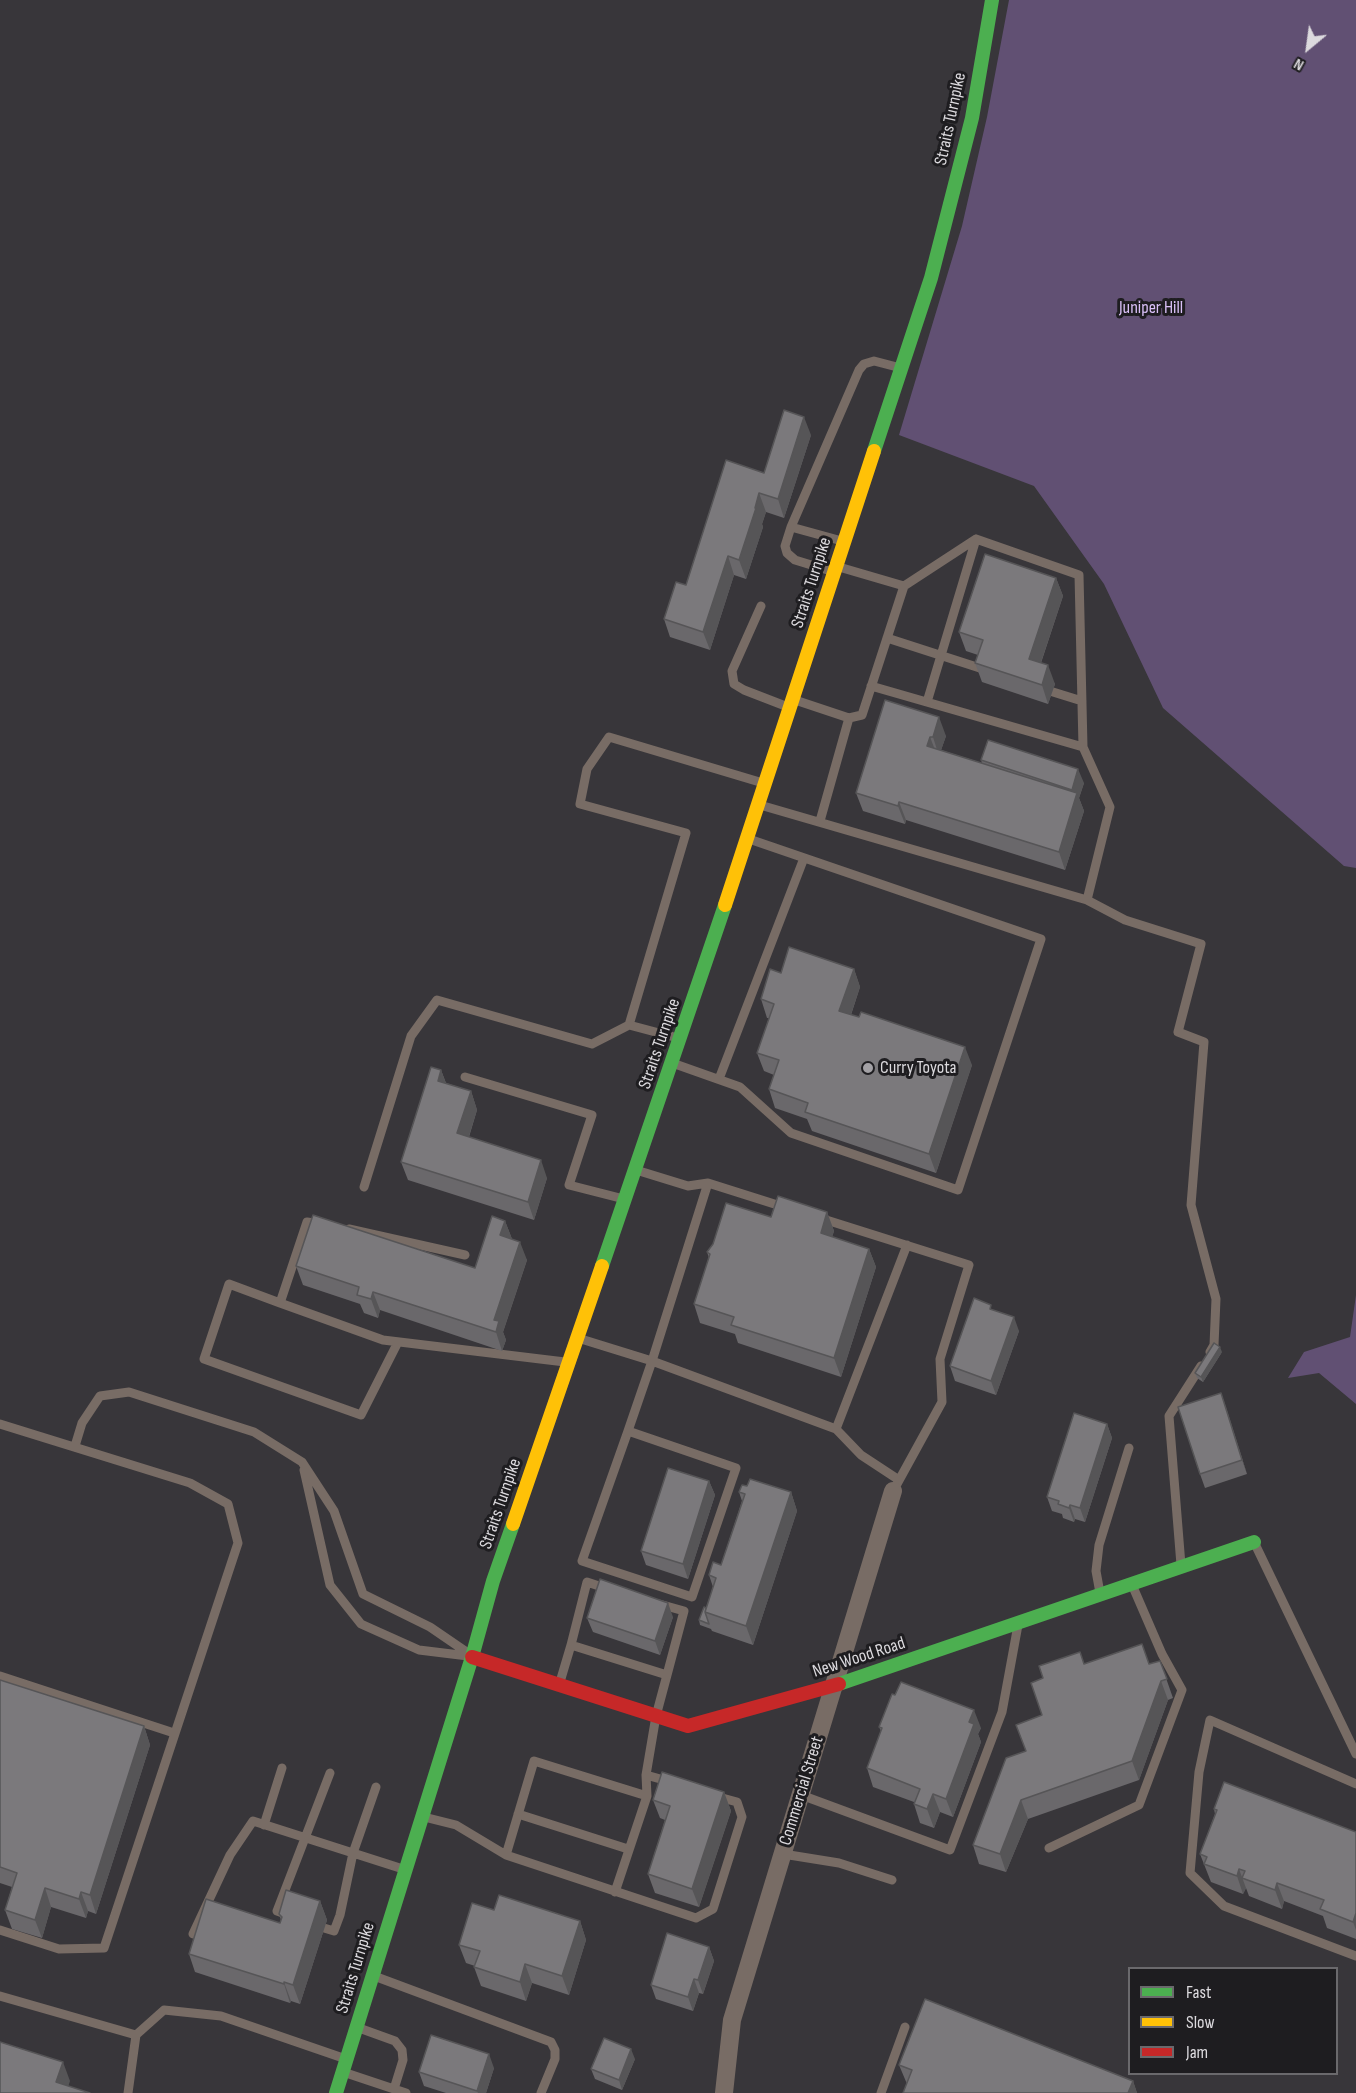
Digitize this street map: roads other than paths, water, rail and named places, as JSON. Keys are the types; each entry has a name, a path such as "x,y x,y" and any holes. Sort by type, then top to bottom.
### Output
{"main road":[{"name":"Straits Turnpike","path":"336,2093 472,1657 493,1581 681,1038 931,278 972,118 992,0"},
{"name":"New Wood Road","path":"472,1657 688,1726 834,1686 1254,1542"}],"street":[{"name":"Commercial Street","path":"724,2093 732,2020 896,1486"}],"lane":[{"path":"901,368 874,361 864,364 859,370 791,527 785,546 787,553 795,560 904,586"},
{"path":"791,527 844,542"},
{"path":"761,606 732,671 734,684 744,690 791,704 849,718 862,715 904,586 976,539"},
{"path":"927,702 976,539"},
{"path":"976,539 1079,575 1083,747 1110,807 1087,900"},
{"path":"887,638 986,670"},
{"path":"871,686 1083,747"},
{"path":"1053,692 1082,701"},
{"path":"820,821 849,718"},
{"path":"629,1024 686,833 580,804 587,769 609,737 765,784"},
{"path":"758,804 1087,900 1125,920 1201,944 1178,1032 1204,1042 1191,1205 1216,1299 1214,1345 1169,1416 1181,1568"},
{"path":"672,1063 740,1086 791,1132 957,1190 1041,939 747,839"},
{"path":"718,1079 804,858"},
{"path":"364,1187 411,1036 437,1000 592,1044 629,1024 681,1038"},
{"path":"465,1077 592,1115 569,1185 626,1200"},
{"path":"636,1169 688,1186 708,1183 796,1210"},
{"path":"628,1431 736,1468 692,1597 582,1561 652,1361 708,1183"},
{"path":"578,1338 652,1361 836,1429 896,1486 942,1402 940,1359 969,1265 807,1214"},
{"path":"280,1303 308,1222 369,1232 465,1255"},
{"path":"836,1429 907,1245"},
{"path":"398,1342 361,1415 204,1359 229,1284 383,1340 570,1362"},
{"path":"75,1446 82,1423 100,1396 129,1392 254,1432 302,1462 334,1511 363,1594 430,1627 472,1657"},
{"path":"0,1424 190,1483 228,1504 238,1543 104,1948 59,1949 0,1930"},
{"path":"1100,1595 1096,1571 1099,1545 1129,1448"},
{"path":"302,1462 330,1585 362,1624 419,1650 472,1657"},
{"path":"1254,1542 1356,1754"},
{"path":"559,1685 586,1582 619,1592"},
{"path":"1049,1848 1138,1804 1182,1690 1162,1654 1132,1584"},
{"path":"615,1892 647,1796 646,1775 656,1716 684,1611 652,1602"},
{"path":"801,1795 950,1850 1002,1712 1018,1623"},
{"path":"571,1645 667,1675"},
{"path":"0,1676 174,1733"},
{"path":"1356,1784 1210,1720 1199,1772 1190,1873 1224,1906 1356,1956"},
{"path":"506,1855 534,1761 647,1796"},
{"path":"264,1824 282,1768"},
{"path":"291,1916 277,1911 330,1773"},
{"path":"646,1775 680,1785"},
{"path":"324,1928 334,1931 340,1915 353,1853 376,1787"},
{"path":"422,1817 456,1825 506,1855 696,1918 713,1909 742,1817 737,1802 703,1792"},
{"path":"518,1814 628,1849"},
{"path":"193,1934 230,1855 253,1821 405,1869"},
{"path":"783,1854 839,1863 892,1880"},
{"path":"372,1976 550,2042 555,2050 555,2059 541,2093"},
{"path":"0,1996 136,2036"},
{"path":"128,2093 136,2036 164,2010 222,2016 406,2093"},
{"path":"882,2093 905,2026"},
{"path":"356,2028 395,2041 402,2050 403,2060 394,2089"}],"place":[{"name":"Curry Toyota","path":"868,1068"}],"park label":[{"name":"Juniper Hill","path":"1151,308"}]}
